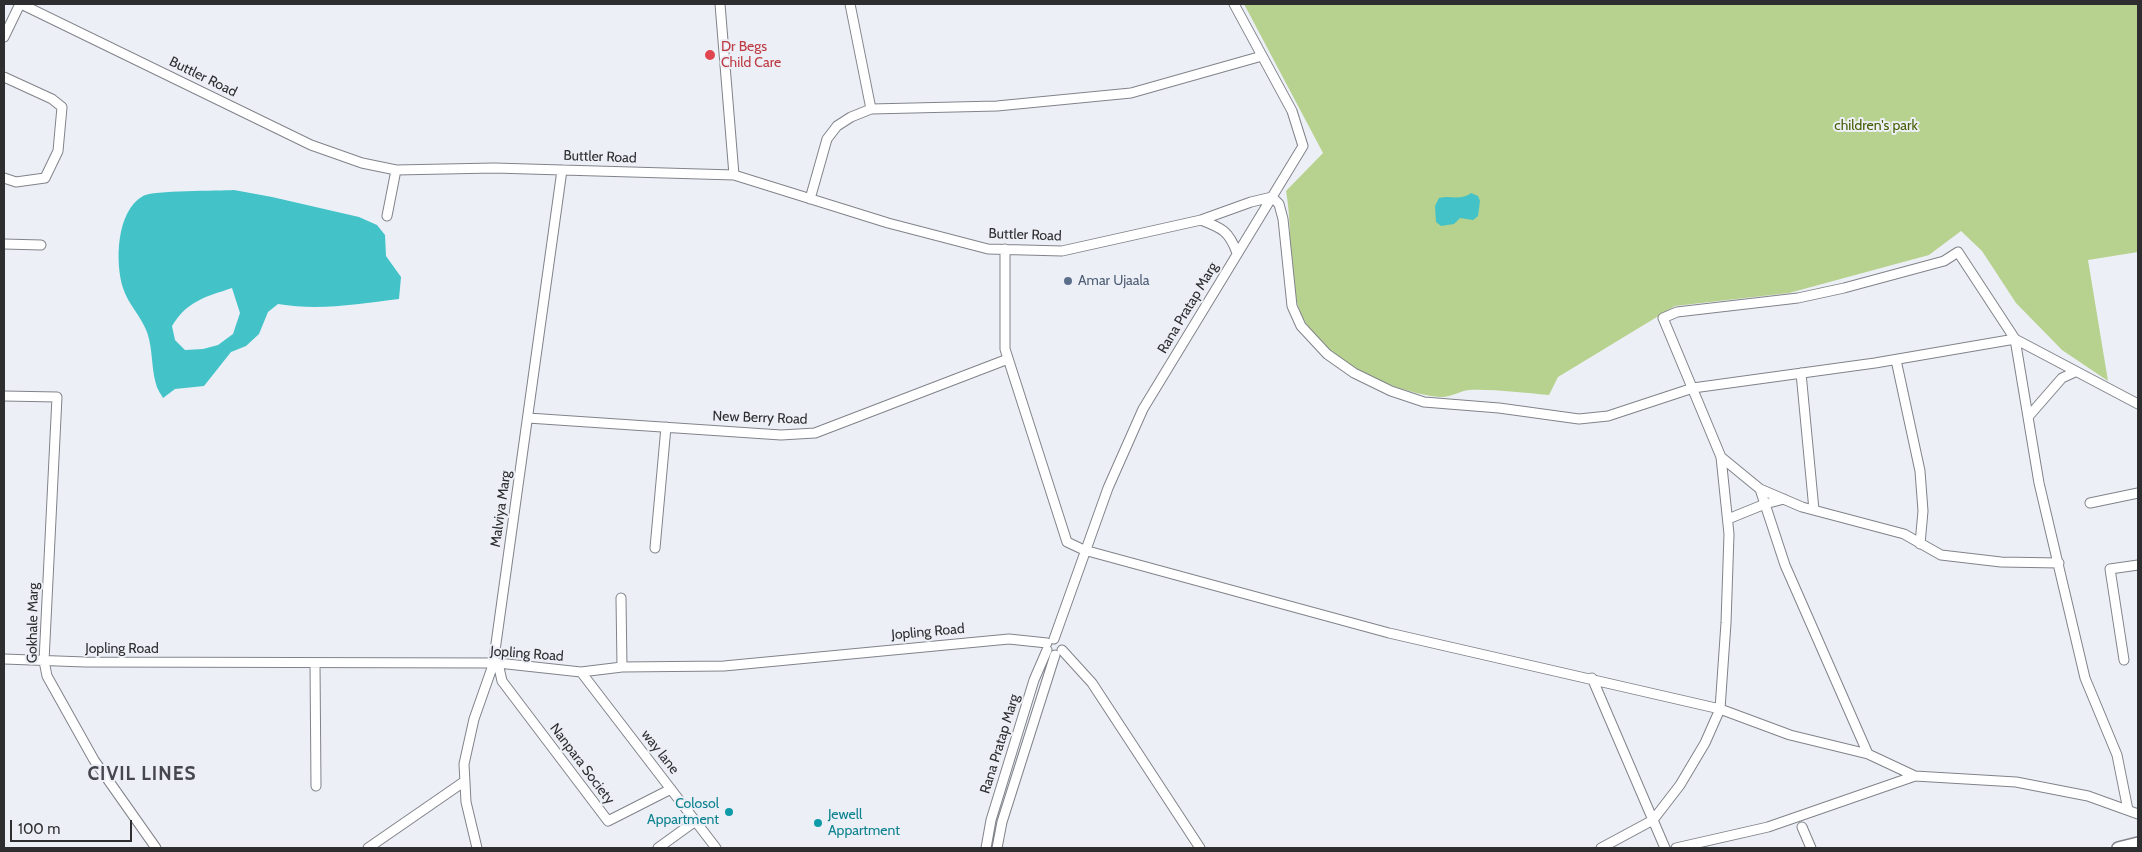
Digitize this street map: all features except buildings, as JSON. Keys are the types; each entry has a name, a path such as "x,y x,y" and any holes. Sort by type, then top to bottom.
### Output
{"main road":[{"path":"2118,848 2138,843"}],"street":[{"path":"4,37 20,4"},
{"name":"Buttler Road","path":"20,4 311,145 362,163 396,170 494,168 734,175 888,223 988,249 1005,250 1062,251 1201,220 1251,202 1272,198"},
{"path":"720,4 734,175"},
{"path":"850,4 872,109"},
{"name":"Rana Pratap Marg","path":"986,848 991,820 1034,680 1108,488 1143,409 1303,146 1292,111 1234,4"},
{"path":"810,199 827,139 838,126 851,117 872,109 997,106 1131,93 1262,56"},
{"path":"4,88 6,78 52,99 62,107 58,151 44,178 16,182 4,178"},
{"path":"387,216 396,170"},
{"name":"Malviya Marg","path":"477,848 466,802 464,764 474,719 496,664 562,170"},
{"path":"1272,198 1279,204 1283,219 1292,306 1301,326 1327,354 1354,373 1391,391 1424,402 1498,408 1579,419 1608,416 1693,388 1896,360 2015,339 2138,404"},
{"path":"1201,220 1222,228 1231,238 1237,254"},
{"path":"4,244 41,245"},
{"path":"1005,250 1005,349 1067,542 1084,550 1389,633 1592,678 1720,709 1790,735 1868,754 1915,776 2016,782 2088,796 2138,814"},
{"path":"1601,848 1653,820 1695,760 1720,709 1726,623 1729,534 1721,457 1663,318 1677,312 1798,298 1844,288 1944,261 1958,252 2015,339 2039,483 2085,678 2117,755 2128,810"},
{"name":"New Berry Road","path":"528,418 781,435 815,433 1008,359"},
{"path":"1896,360 1920,471 1923,511 1920,544"},
{"path":"2028,417 2062,378 2075,372"},
{"path":"1801,373 1814,510"},
{"name":"Gokhale Marg","path":"4,396 57,397 44,661 47,676 94,760 156,848"},
{"path":"654,548 666,427"},
{"path":"1721,457 1760,489 1814,510 1904,534 1941,555 2001,562 2059,564"},
{"path":"1760,489 1785,565 1868,754"},
{"path":"2090,504 2138,492"},
{"path":"1728,519 1765,504 1784,499"},
{"path":"2124,660 2110,569 2138,565"},
{"path":"621,598 622,666"},
{"name":"Jopling Road","path":"4,659 44,661 496,664 581,672 622,666 724,666 1008,638 1049,644"},
{"path":"1058,653 1061,642 1049,644 1048,653 1058,653 1092,683 1200,848"},
{"name":"Rana Pratap Marg","path":"997,848 1002,822 1058,653"},
{"path":"315,663 316,786"},
{"name":"Nanpara Society","path":"496,664 502,681 608,822 671,789"},
{"name":"way lane","path":"581,672 694,822 716,848"},
{"path":"1592,678 1665,848"},
{"path":"1676,848 1768,827 1915,776"},
{"path":"368,848 465,781"},
{"path":"658,848 694,822"},
{"path":"1802,827 1811,848"}],"green space":[{"name":"children's park","path":"1244,4 2138,4 2138,252 2088,260 2108,381 2062,350 2016,303 1982,251 1961,231 1929,255 1789,293 1675,306 1558,377 1549,395 1469,390 1440,397 1421,394 1380,380 1340,358 1323,344 1309,328 1300,311 1293,283 1286,191 1323,153"}],"water":[{"path":"234,190 359,217 377,225 385,235 386,256 401,277 399,299 323,307 278,304 268,312 259,334 246,346 231,352 204,386 175,389 163,398 154,378 147,332 125,294 120,277 120,238 127,213 134,203 149,194","holes":["232,288 240,313 233,334 218,345 203,349 185,350 175,340 172,326 178,317 184,310 206,297"]},
{"path":"1471,193 1478,196 1480,201 1478,216 1473,220 1460,218 1454,224 1441,226 1436,222 1435,206 1439,198 1463,197"}],"place":[{"name":"Dr Begs Child Care","path":"710,55"},
{"name":"Amar Ujaala","path":"1068,281"},
{"name":"Colosol Appartment","path":"729,812"},
{"name":"Jewell Appartment","path":"818,823"}],"district":[{"name":"CIVIL LINES","path":"142,774"}]}
